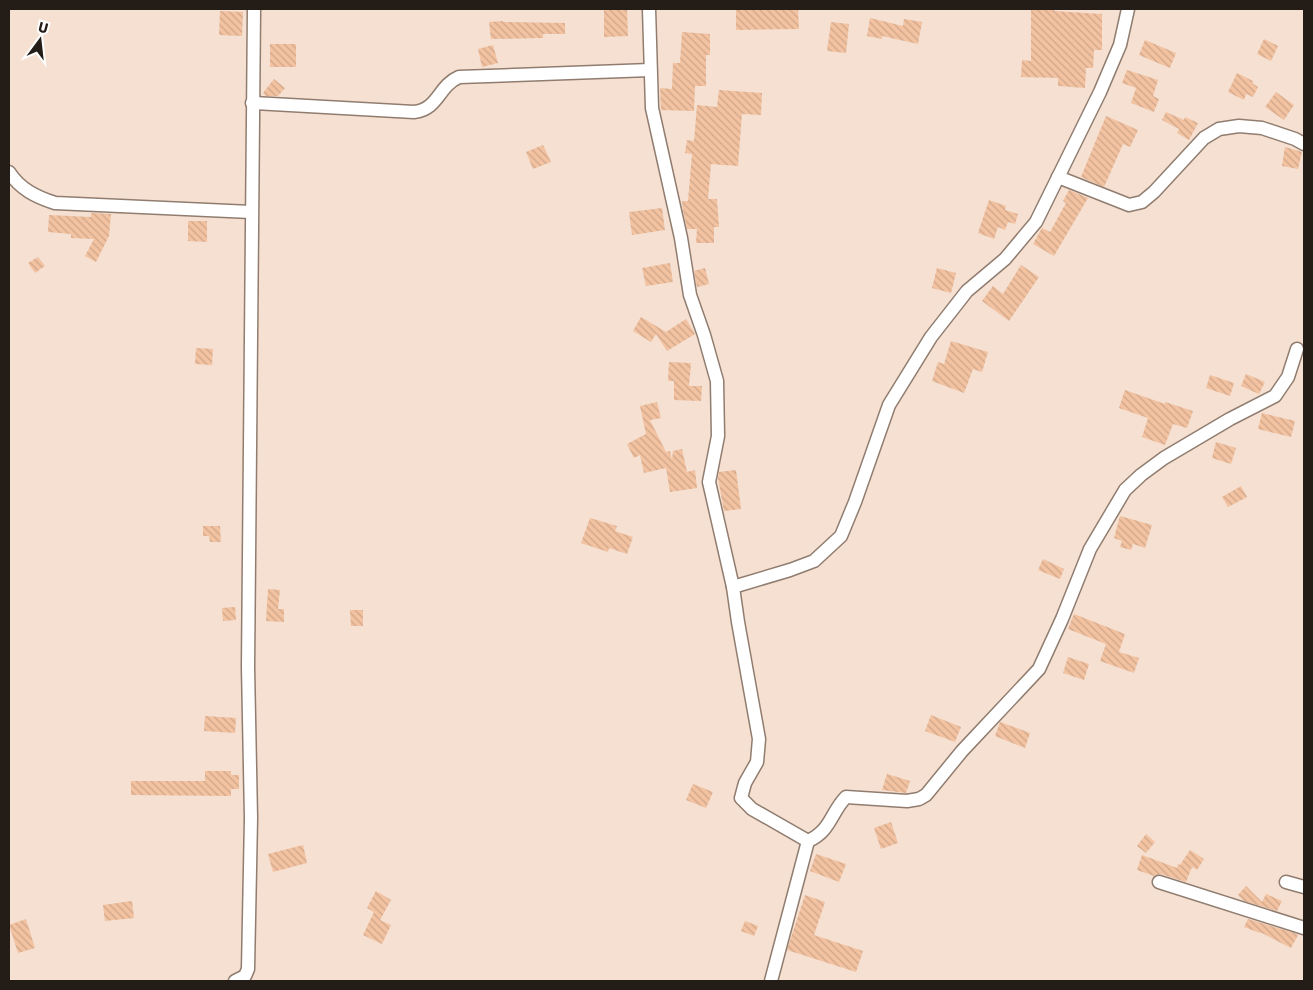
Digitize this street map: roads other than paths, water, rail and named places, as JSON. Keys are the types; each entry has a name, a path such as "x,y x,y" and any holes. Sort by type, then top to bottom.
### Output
{"street":[{"path":"235,981 245,976 248,969 251,818 248,658 254,9"},
{"path":"649,9 652,108 681,238 690,295 717,381 718,436 709,482 733,587 759,739 757,762 745,783 741,798 752,809 808,841"},
{"path":"733,587 814,561 841,536 855,502 889,404 931,337 967,291 1005,259 1036,222 1100,92 1120,45 1128,9"},
{"path":"252,103 414,112 424,111 432,106 451,80 459,76 650,70"},
{"path":"1058,178 1129,205 1142,202 1154,192 1204,138 1219,129 1239,126 1262,128 1304,144"},
{"path":"9,172 19,184 37,197 54,202 251,212"},
{"path":"808,841 818,837 824,831 846,797 907,801 919,799 926,795 962,751 1039,669 1062,619 1090,548 1125,490 1164,458 1230,419 1275,396 1288,377 1296,349"},
{"path":"771,981 808,841"},
{"path":"1159,882 1304,928"},
{"path":"1286,882 1304,887"}]}
